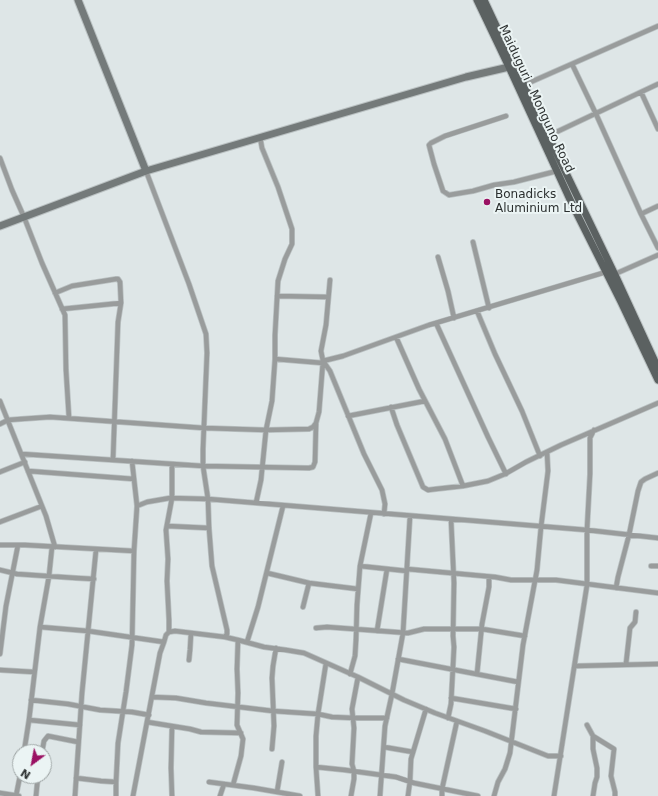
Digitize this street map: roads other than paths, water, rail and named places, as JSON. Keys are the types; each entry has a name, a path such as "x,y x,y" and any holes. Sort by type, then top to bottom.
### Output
{"main road":[{"name":"Maiduguri - Monguno Road","path":"477,0 510,67 557,171 658,378"},
{"name":"Maiduguri - Monguno Road","path":"484,0 615,274 658,368"}],"street":[{"path":"78,0 146,171 189,284 206,334 208,352 203,466 208,499 212,566 227,630 227,634 224,637"},
{"path":"524,85 658,26"},
{"path":"572,64 658,248"},
{"path":"0,226 146,171 466,77 510,67"},
{"path":"548,136 658,84"},
{"path":"641,92 658,129"},
{"path":"506,116 445,136 429,145 443,191 449,194 467,192 557,171"},
{"path":"256,503 262,480 266,430 272,401 278,281 285,259 292,244 292,229 278,187 262,148 260,137"},
{"path":"0,158 42,263 65,315 69,418"},
{"path":"641,214 658,206"},
{"path":"474,242 489,308"},
{"path":"615,274 658,255"},
{"path":"438,257 454,318"},
{"path":"275,360 323,362 436,323 606,272"},
{"path":"55,293 72,286 118,279 120,282 121,303 118,322 113,460"},
{"path":"22,454 203,466 313,467 316,462 316,423 319,412 323,362 321,351 326,325 330,280"},
{"path":"277,296 328,297"},
{"path":"62,309 121,303"},
{"path":"477,311 495,354 522,411 540,456"},
{"path":"436,323 506,474"},
{"path":"396,337 425,401 445,439 463,486"},
{"path":"323,362 330,371 364,454 382,490 385,504 384,514"},
{"path":"0,400 46,516 53,547 40,627 25,744"},
{"path":"348,416 425,401"},
{"path":"391,407 397,426 423,487 428,490 436,490 488,481 506,474 526,462 594,430 658,403"},
{"path":"0,424 8,420 50,417 204,428 266,430 309,429 314,427 316,423"},
{"path":"554,796 587,585 590,438 594,430"},
{"path":"494,796 498,782 505,769 512,741 518,682 537,570 548,471 547,452"},
{"path":"116,796 118,743 132,638 134,551 137,506 132,461"},
{"path":"0,472 25,462"},
{"path":"133,796 160,653 166,635 169,632 167,598 167,526 172,498 172,464"},
{"path":"28,471 134,479"},
{"path":"616,588 641,482 658,473"},
{"path":"137,506 147,502 172,498 208,499 587,530 658,538"},
{"path":"0,522 42,506"},
{"path":"247,642 267,573 283,506"},
{"path":"350,674 355,656 360,566 371,513"},
{"path":"380,796 387,718 402,633 410,516"},
{"path":"448,718 451,704 454,647 451,519"},
{"path":"167,526 209,528"},
{"path":"0,545 134,551"},
{"path":"0,654 2,625 18,545"},
{"path":"75,796 78,742 96,550"},
{"path":"360,566 511,580 556,580 658,593"},
{"path":"651,566 658,566"},
{"path":"377,631 387,569"},
{"path":"0,570 13,573 94,579"},
{"path":"267,573 309,583 358,589"},
{"path":"477,674 490,577"},
{"path":"304,607 309,583"},
{"path":"626,664 630,628 634,622 636,612"},
{"path":"40,627 88,631 164,642"},
{"path":"316,628 327,627 402,633 415,632 424,629 482,629 525,636"},
{"path":"169,632 175,631 224,637 264,647 304,653 448,718 512,741 548,756 561,756"},
{"path":"189,660 191,633"},
{"path":"233,786 241,756 243,739 237,725 238,640"},
{"path":"272,749 274,726 272,678 276,648"},
{"path":"398,659 518,682"},
{"path":"318,796 316,736 326,663"},
{"path":"575,666 658,664"},
{"path":"0,670 34,672"},
{"path":"351,796 354,771 352,764 354,718 352,709 358,677"},
{"path":"152,698 176,698 206,703 273,711 318,714 332,717 387,718"},
{"path":"451,698 516,709"},
{"path":"31,700 82,706 100,710 132,712 149,715"},
{"path":"408,796 413,752 426,709"},
{"path":"29,720 80,725"},
{"path":"442,796 442,789 457,721"},
{"path":"147,722 201,732 241,734"},
{"path":"587,725 593,736 593,749 597,768 597,777 593,796"},
{"path":"172,727 172,796"},
{"path":"43,744 48,736 78,742"},
{"path":"593,736 614,749 611,776 615,796"},
{"path":"384,747 413,752"},
{"path":"277,792 282,762"},
{"path":"316,767 396,777 414,783 478,796"},
{"path":"76,778 116,782"},
{"path":"210,782 300,796"},
{"path":"0,793 17,796 19,784"},
{"path":"36,796 37,784"},
{"path":"220,796 224,784"}],"place":[{"name":"Bonadicks Aluminium Ltd","path":"487,202"}]}
